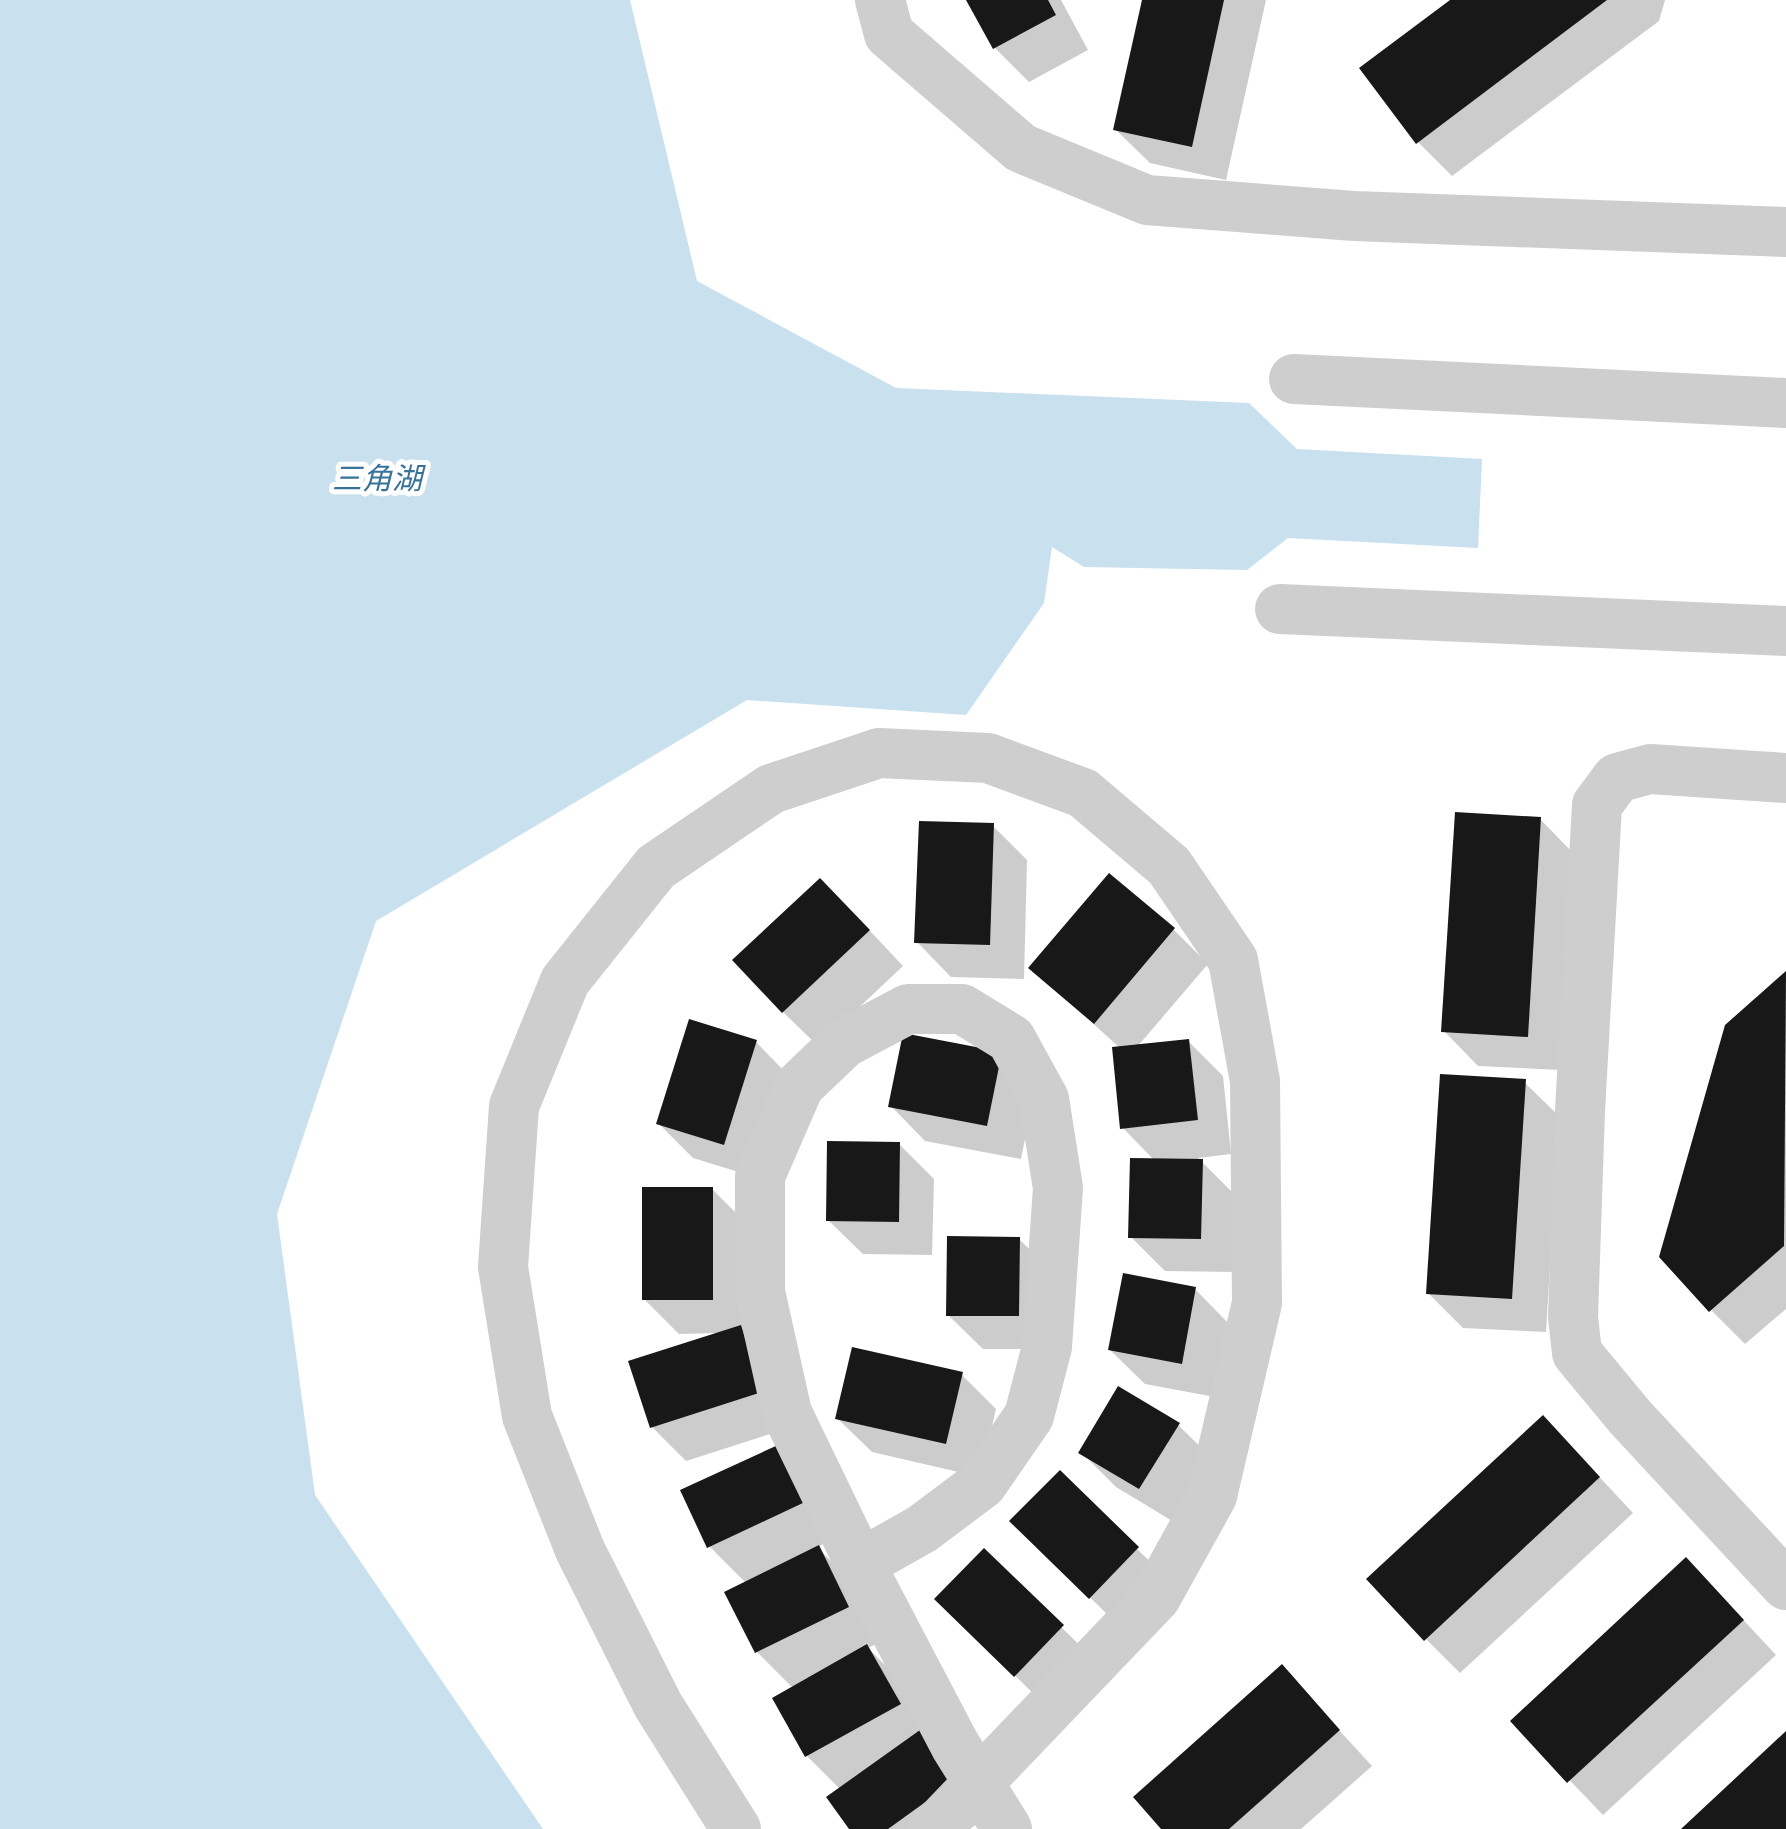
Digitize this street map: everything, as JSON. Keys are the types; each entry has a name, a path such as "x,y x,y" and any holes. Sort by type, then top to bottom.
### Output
{"street":[{"path":"880,0 889,34 1021,148 1147,200 1354,216 1786,232"},
{"path":"1294,378 1786,403"},
{"path":"1280,609 1786,631"},
{"path":"736,1829 658,1705 580,1550 526,1416 503,1268 514,1106 565,980 656,866 772,789 880,753 988,758 1082,794 1169,866 1233,960 1255,1081 1257,1303 1212,1496 1156,1597 934,1829"},
{"path":"1786,778 1650,769 1618,778 1597,805 1573,1317 1576,1353 1786,1585"},
{"path":"860,1564 922,1529 982,1484 1029,1416 1047,1348 1058,1188 1044,1100 1012,1040 962,1009 908,1009 844,1042 799,1086 760,1176 760,1292 787,1413 860,1564 955,1745 1007,1829"}],"water":[{"name":"三角湖","path":"0,0 630,0 697,281 896,388 1249,403 1297,449 1482,459 1478,548 1288,538 1247,570 1084,567 1052,547 1044,603 966,715 747,700 376,921 277,1214 315,1495 543,1829 0,1829"}],"building":[{"path":"966,0 1048,0 1056,15 993,49"},
{"path":"1142,0 1224,0 1192,147 1113,130"},
{"path":"1450,0 1607,0 1416,144 1359,68"},
{"path":"1455,812 1541,817 1528,1037 1441,1032"},
{"path":"919,821 994,823 990,945 914,943"},
{"path":"1109,873 1175,928 1094,1024 1028,968"},
{"path":"820,878 870,930 782,1013 732,960"},
{"path":"1786,971 1784,1246 1709,1312 1659,1257 1725,1025"},
{"path":"689,1019 757,1040 724,1145 656,1124"},
{"path":"903,1033 1002,1052 987,1126 888,1107"},
{"path":"1189,1039 1198,1120 1120,1129 1112,1047"},
{"path":"1440,1074 1526,1079 1512,1299 1426,1294"},
{"path":"827,1141 900,1142 899,1222 826,1221"},
{"path":"1130,1158 1203,1159 1201,1239 1128,1238"},
{"path":"642,1187 713,1187 713,1300 642,1300"},
{"path":"947,1236 1020,1237 1019,1316 946,1316"},
{"path":"1123,1273 1196,1287 1182,1364 1108,1350"},
{"path":"741,1325 762,1392 650,1428 628,1361"},
{"path":"852,1347 963,1372 946,1444 835,1419"},
{"path":"1118,1386 1180,1423 1139,1489 1078,1453"},
{"path":"1543,1415 1600,1477 1424,1641 1366,1579"},
{"path":"778,1445 805,1502 707,1548 680,1490"},
{"path":"1060,1470 1139,1547 1089,1599 1009,1521"},
{"path":"819,1545 849,1607 755,1653 724,1592"},
{"path":"984,1548 1064,1625 1014,1677 934,1599"},
{"path":"1686,1557 1744,1620 1567,1783 1510,1721"},
{"path":"867,1644 901,1704 805,1757 772,1698"},
{"path":"1282,1664 1340,1730 1229,1829 1161,1829 1133,1797"},
{"path":"920,1730 956,1780 888,1829 849,1829 826,1797"},
{"path":"1786,1731 1786,1829 1681,1829"}]}
